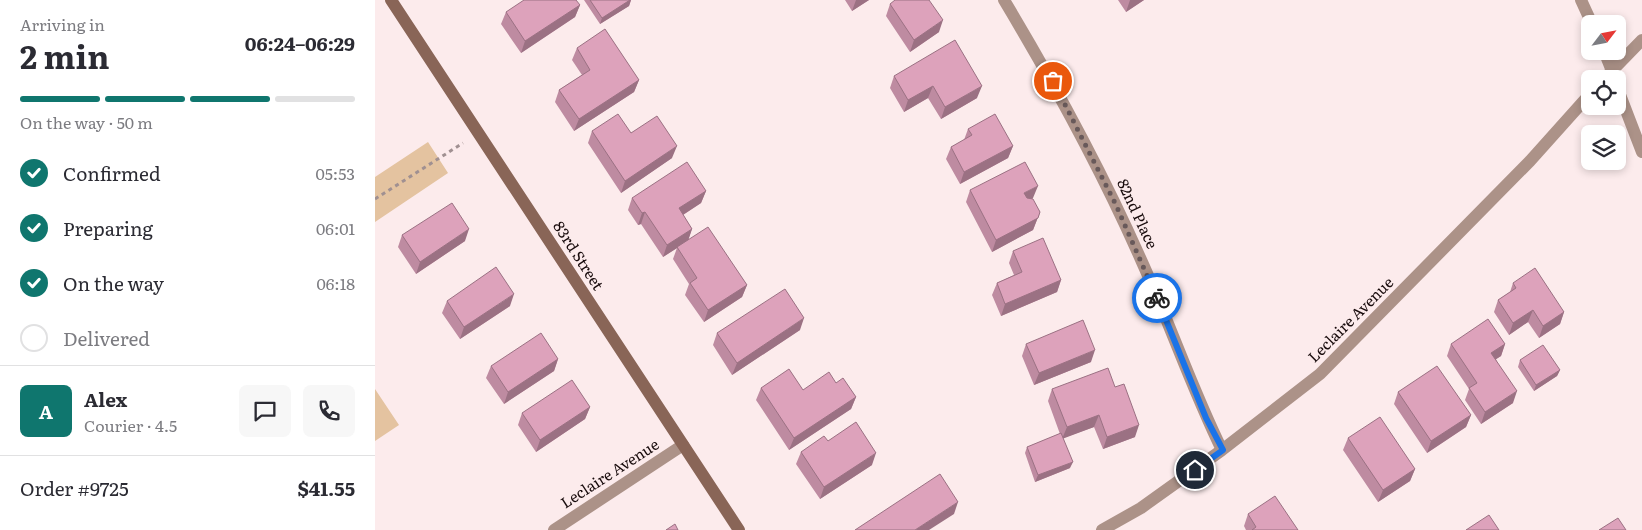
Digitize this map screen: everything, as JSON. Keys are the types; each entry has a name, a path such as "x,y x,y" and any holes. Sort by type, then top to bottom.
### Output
{"street":[{"name":"83rd Street","path":"391,0 739,530"},
{"name":"82nd Place","path":"1004,0 1053,81 1116,205 1206,418 1223,450"},
{"path":"1581,0 1588,15"},
{"path":"1615,70 1642,40"},
{"name":"Leclaire Avenue","path":"1102,530 1141,508 1223,450 1320,374 1530,161 1581,104"},
{"path":"1626,110 1642,152"},
{"name":"Leclaire Avenue","path":"554,530 683,445"}],"path":[{"path":"375,199 478,133"}],"shaded area":[{"path":"428,142 448,173 375,222 375,177"},
{"path":"375,389 399,425 375,441"}],"building":[{"path":"524,0 576,0 580,5 525,41 506,12"},
{"path":"590,0 630,0 602,18"},
{"path":"895,0 929,0 943,20 914,40 890,4"},
{"path":"605,29 639,80 579,119 559,90 590,70 577,48"},
{"path":"955,40 982,86 945,107 933,86 908,100 894,76"},
{"path":"618,114 631,133 657,116 677,146 625,181 592,131"},
{"path":"995,114 1013,146 964,172 951,147 972,135 968,129"},
{"path":"687,162 706,191 679,208 692,229 667,245 645,212 642,213 632,198"},
{"path":"1025,162 1038,186 1024,193 1027,198 1033,199 1040,212 1038,218 996,240 970,190"},
{"path":"452,203 469,229 420,262 402,235"},
{"path":"708,227 747,285 708,310 690,283 697,278 677,247"},
{"path":"1043,238 1061,280 1005,304 997,283 1022,272 1013,251"},
{"path":"496,267 514,294 464,327 447,301"},
{"path":"1535,268 1564,312 1543,326 1533,310 1513,323 1498,300 1516,288 1513,283"},
{"path":"785,289 804,318 737,363 717,333"},
{"path":"1488,319 1505,344 1491,353 1517,391 1485,412 1469,388 1477,383 1451,344"},
{"path":"1083,320 1095,350 1039,373 1026,344"},
{"path":"541,333 558,359 508,392 491,366"},
{"path":"1543,345 1560,370 1536,385 1520,360"},
{"path":"1437,366 1471,415 1431,441 1398,392"},
{"path":"1108,368 1115,387 1124,384 1139,425 1107,437 1099,415 1067,427 1052,389"},
{"path":"789,369 803,390 829,372 836,383 843,378 856,397 794,438 761,388"},
{"path":"572,380 590,407 540,440 522,413"},
{"path":"1380,417 1415,469 1383,490 1348,438"},
{"path":"856,422 876,453 824,487 801,452 824,436 828,441"},
{"path":"1061,433 1073,462 1038,475 1027,447"},
{"path":"940,474 958,502 915,530 855,530"},
{"path":"1275,496 1298,530 1252,530 1256,527 1248,514"},
{"path":"1489,515 1499,530 1466,530"},
{"path":"1618,518 1626,530 1599,530"},
{"path":"675,524 678,530 666,530"}],"way so far":[{"path":"1053,81 1116,205 1157,298"}],"route":[{"path":"1157,298 1206,418 1223,450 1195,470"}]}
